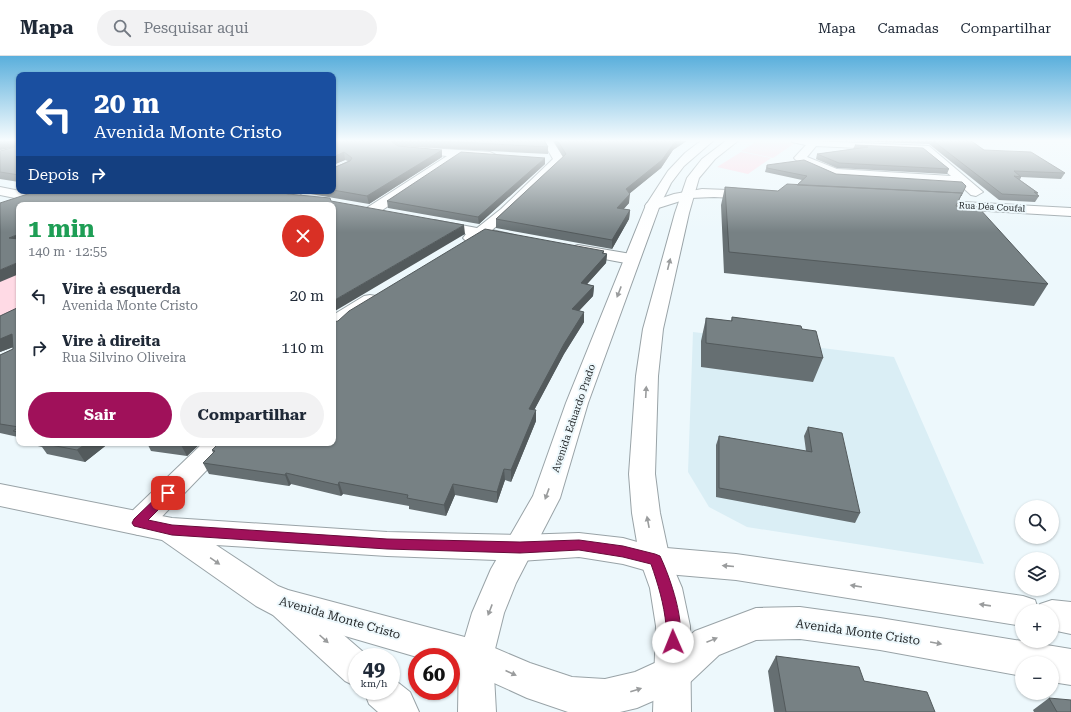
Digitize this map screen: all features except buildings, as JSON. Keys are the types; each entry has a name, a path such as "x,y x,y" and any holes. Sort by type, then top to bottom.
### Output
{"main road":[{"path":"370,212 432,171"},
{"path":"460,244 480,233 548,171"},
{"name":"Avenida Eduardo Prado","path":"477,712 476,657 488,613 502,579 546,498 577,403 631,259 652,206 662,187 674,171"},
{"path":"672,712 673,626 666,588 655,560 646,513 642,474 647,376 656,314 688,194 693,178 697,171"},
{"path":"827,171 832,173 963,181"},
{"path":"951,171 976,192"},
{"path":"0,191 16,193"},
{"path":"0,204 30,194"},
{"path":"279,202 294,194 311,200"},
{"path":"652,206 670,198 688,194 767,196"},
{"name":"Rua Déa Coufal","path":"916,203 1071,212"},
{"path":"355,209 394,216"},
{"path":"417,221 525,240"},
{"path":"563,247 631,259"},
{"path":"336,318 382,292"},
{"path":"138,523 215,446"},
{"name":"Avenida Monte Cristo","path":"0,495 172,530 387,544 520,548 579,545 623,551 655,560 736,567 1015,610"},
{"name":"Avenida Monte Cristo","path":"172,530 267,596 284,604 476,657 527,680 572,695 605,697 637,690 672,674 706,642 756,624 808,624 880,634 1015,657"},
{"path":"284,604 348,661"},
{"path":"1059,616 1071,618"},
{"path":"1059,665 1071,667"},
{"path":"392,700 397,705 400,712"}],"shaded area":[{"path":"733,171 753,171 748,174"},
{"path":"16,241 16,330 0,338 0,248"},
{"path":"693,332 894,357 984,564 747,527 709,507 688,472"}],"route":[{"path":"168,493 138,523 172,530 387,544 520,548 579,545 623,551 655,560 666,588 673,626 673,642"}]}
